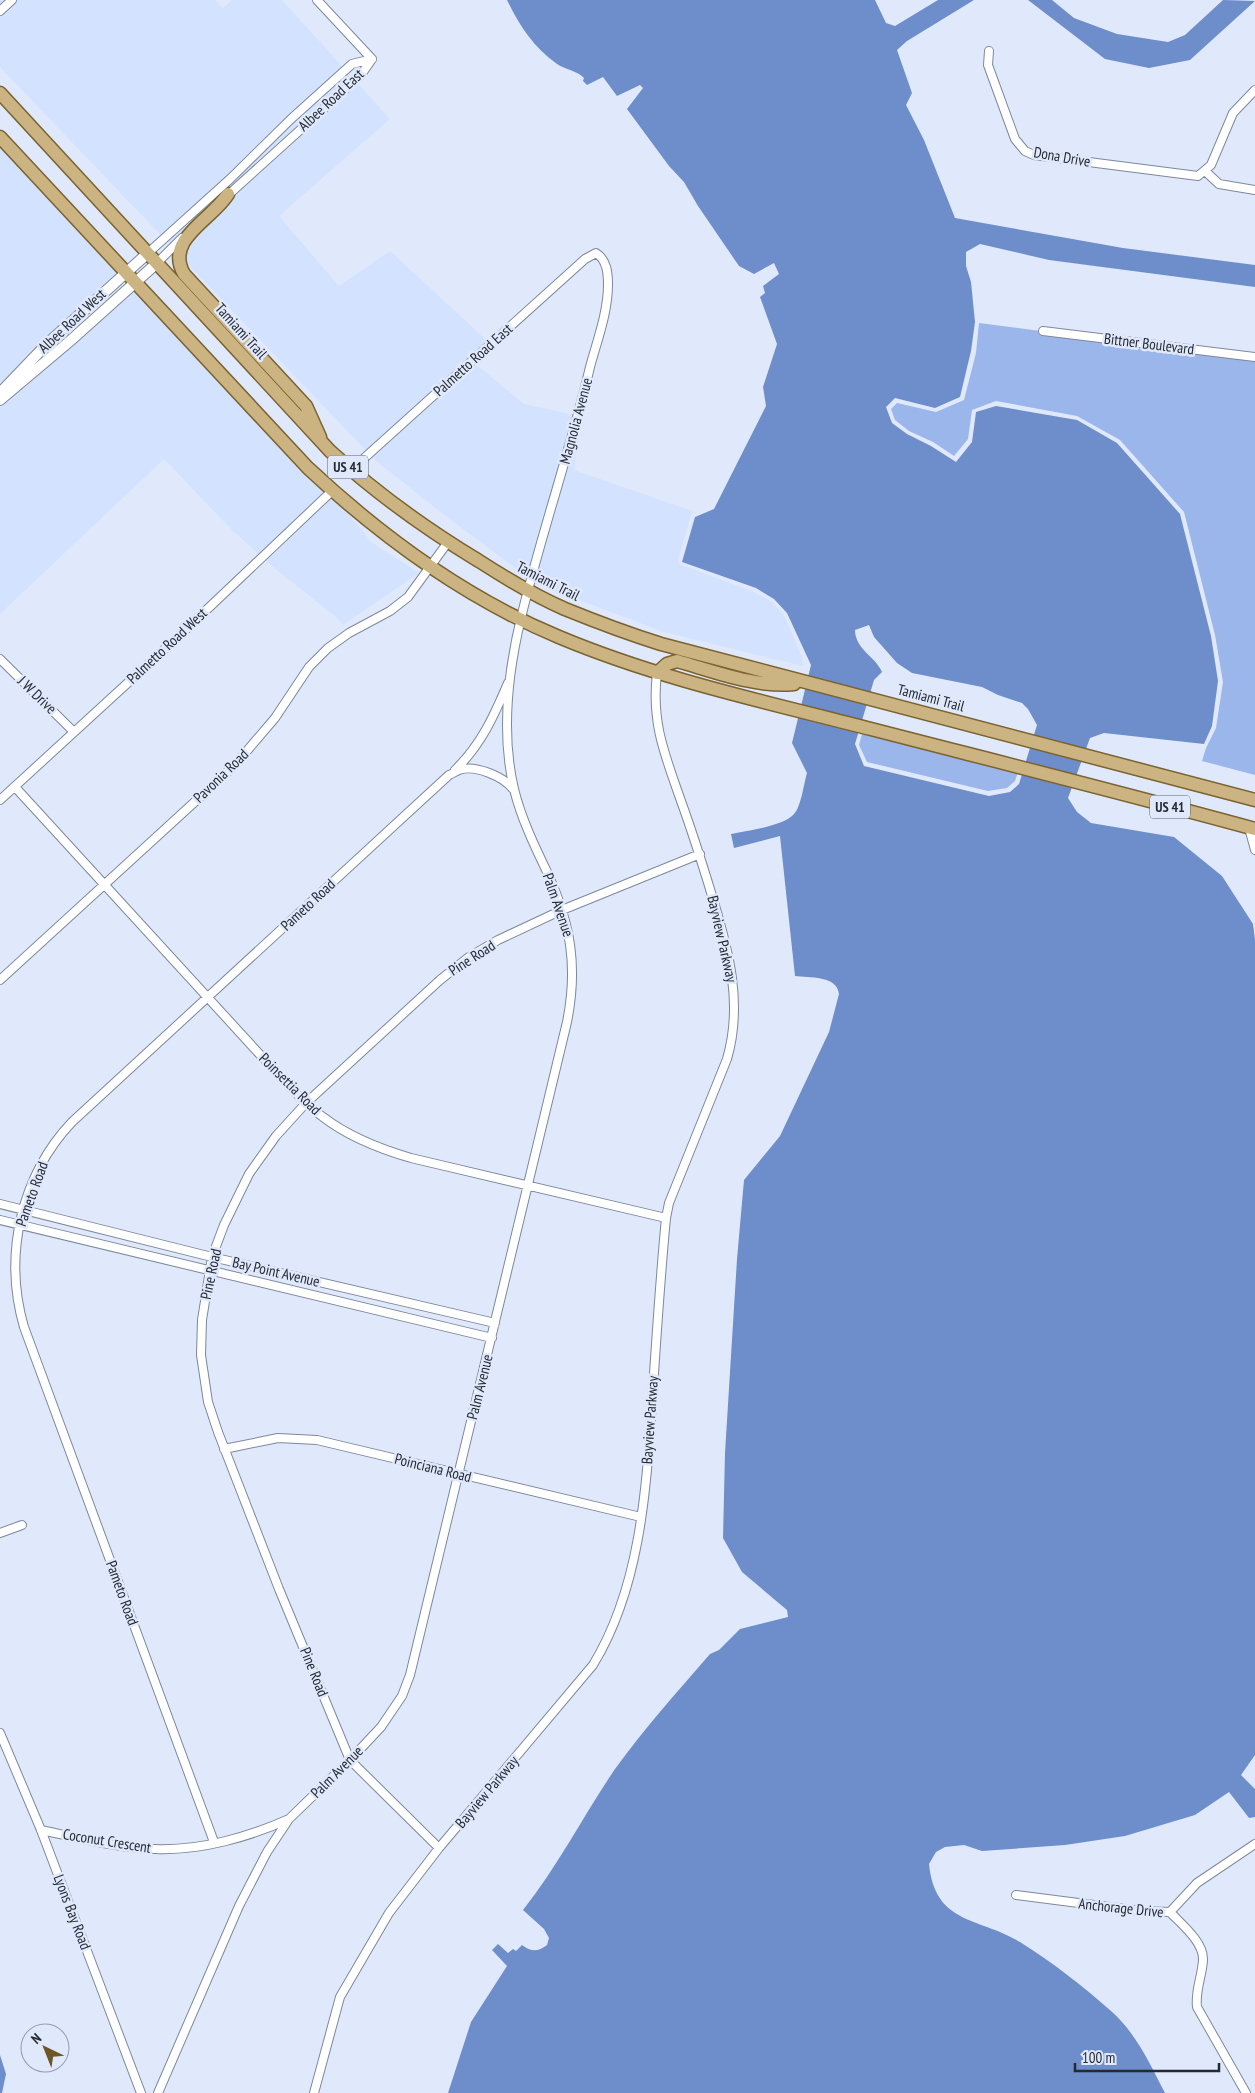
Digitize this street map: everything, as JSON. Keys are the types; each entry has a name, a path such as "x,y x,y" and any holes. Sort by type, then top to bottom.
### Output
{"main road":[{"name":"Tamiami Trail","path":"0,93 323,444 351,470 448,542 528,591 564,608 631,634 804,683 1255,800"},
{"name":"US 41","path":"0,137 289,449 332,491 390,539 431,567 521,619 590,649 657,673 1085,785 1253,826"},
{"path":"228,194 219,207 184,240 178,254 180,267 184,274 306,406 323,444"},
{"path":"657,673 667,664 677,662 766,684 804,683"}],"street":[{"path":"0,11 12,0"},
{"path":"318,0 372,59"},
{"name":"Dona Drive","path":"989,51 988,64 1015,139 1025,151 1034,155 1192,176 1205,171"},
{"name":"Albee Road East","path":"152,258 228,194 361,75 372,59"},
{"name":"Albee Road East","path":"135,283 152,258 291,119 352,64 372,59"},
{"path":"1255,90 1233,113 1215,158 1205,171 1219,184 1255,190"},
{"name":"Palmetto Road East","path":"351,470 585,259 596,253"},
{"name":"Magnolia Avenue","path":"521,619 578,417 607,297 608,285 604,260 596,253"},
{"name":"Albee Road West","path":"0,393 47,344 125,273 152,258"},
{"name":"Albee Road West","path":"0,400 135,283"},
{"name":"Bittner Boulevard","path":"1043,331 1255,357"},
{"name":"Palmetto Road West","path":"0,800 332,491"},
{"name":"Pavonia Road","path":"0,980 247,752 275,718 318,657 348,633 400,604 431,567 448,542"},
{"name":"Palm Avenue","path":"158,2093 239,1906 267,1852 290,1819 381,1727 402,1696 410,1674 492,1338 567,1022 573,988 571,943 562,910 528,830 514,791 510,764 507,732 510,679 521,619"},
{"name":"J W Drive","path":"0,659 74,732"},
{"name":"Bayview Parkway","path":"314,2093 340,1997 389,1913 439,1848 582,1680 602,1650 612,1630 623,1598 641,1517 650,1431 666,1218 672,1196 727,1058 734,1027 735,996 731,964 700,854 658,732 654,700 657,673"},
{"name":"Pameto Road","path":"214,1842 24,1327 18,1304 14,1270 19,1224 40,1167 62,1133 466,760 481,740 510,679"},
{"name":"Pameto Road","path":"449,775 460,770 474,769 498,776 509,784 514,791"},
{"name":"Poinsettia Road","path":"14,787 306,1103 333,1124 380,1149 411,1158 666,1218"},
{"path":"1253,826 1255,850"},
{"name":"Pine Road","path":"439,1848 350,1760 224,1449 208,1402 202,1371 202,1320 212,1257 224,1225 249,1174 276,1136 306,1103 433,986 469,957 562,910 700,854"},
{"name":"Bay Point Avenue","path":"0,1204 212,1257 495,1323"},
{"name":"Bay Point Avenue","path":"0,1220 492,1338"},
{"name":"Poinciana Road","path":"224,1449 278,1438 304,1438 641,1517"},
{"path":"0,1533 22,1525"},
{"name":"Lyons Bay Road","path":"0,1733 41,1830 141,2093"},
{"name":"Coconut Crescent","path":"41,1830 143,1849 175,1849 256,1832 290,1819"},
{"path":"1170,1912 1197,1883 1253,1848"},
{"name":"Anchorage Drive","path":"1016,1895 1141,1911 1170,1912 1198,1944 1202,1952 1203,1962 1195,1995 1197,2007 1246,2093"}],"shaded area":[{"path":"0,0 215,0 223,8 232,0 282,0 390,119 279,216 339,286 390,251 496,349 478,366 524,404 580,416 574,470 695,512 691,515 678,560 679,564 754,592 772,602 784,615 802,657 803,666 664,632 537,584 443,514 375,460 183,259 188,243 223,211 235,193 227,187 220,198 174,249 0,67"},
{"path":"507,0 875,0 886,23 895,26 938,0 974,0 907,41 897,50 912,93 906,105 924,140 955,218 1123,248 1255,265 1255,287 1049,260 980,244 966,252 966,266 971,282 975,322 971,351 960,397 935,408 895,398 886,407 892,423 907,434 956,462 972,442 976,412 996,406 1077,420 1117,443 1180,514 1211,636 1218,681 1212,726 1204,744 1104,733 1090,738 1068,798 1077,812 1091,823 1174,837 1222,876 1253,924 1255,940 1255,1755 1241,1775 1255,1789 1255,1817 1249,1818 1229,1792 1195,1815 1125,1836 1065,1845 982,1851 964,1845 945,1847 936,1852 929,1864 933,1884 940,1898 950,1909 961,1916 1020,1942 1067,1975 1111,2011 1135,2039 1165,2093 448,2093 471,2022 507,1966 492,1950 498,1944 508,1953 513,1949 516,1951 522,1945 534,1950 541,1949 547,1945 549,1938 544,1929 523,1910 548,1876 615,1769 649,1725 710,1654 719,1650 740,1629 788,1617 787,1610 742,1572 723,1538 725,1453 737,1259 744,1180 780,1136 829,1032 839,994 837,988 828,980 795,976 780,836 734,848 731,834 774,825 789,818 796,811 807,773 792,743 811,665 787,613 774,599 756,588 682,562 695,517 714,509 766,406 763,387 777,344 760,297 765,293 763,286 779,274 774,263 754,274 739,266 684,182 669,166 627,109 643,88 640,85 617,96 603,77 587,85 581,75 557,64 541,51 522,27","holes":["869,625 874,637 897,663 912,673 982,687 1022,703 1028,709 1037,725 1019,784 1010,792 989,796 864,766 855,744 874,680 882,672 858,642 855,630"]},
{"path":"1028,0 1052,0 1074,18 1117,34 1168,42 1185,35 1223,0 1255,1 1190,60 1149,68 1105,59"},
{"path":"0,146 118,272 43,340 0,384"},
{"path":"135,290 285,453 343,507 371,542 419,573 343,625 336,617 273,567 231,529 164,459 0,614 0,407 74,345"},
{"path":"979,323 1255,359 1255,775 1202,761 1216,728 1223,682 1215,635 1184,512 1120,440 1077,416 996,401 972,410 968,439 954,456 933,442 909,431 895,420 891,409 897,403 936,412 964,400 976,353"},
{"path":"862,734 1018,772 1015,781 1007,788 988,791 867,762 859,745"},
{"path":"0,2055 6,2074 2,2093 0,2093"}]}
